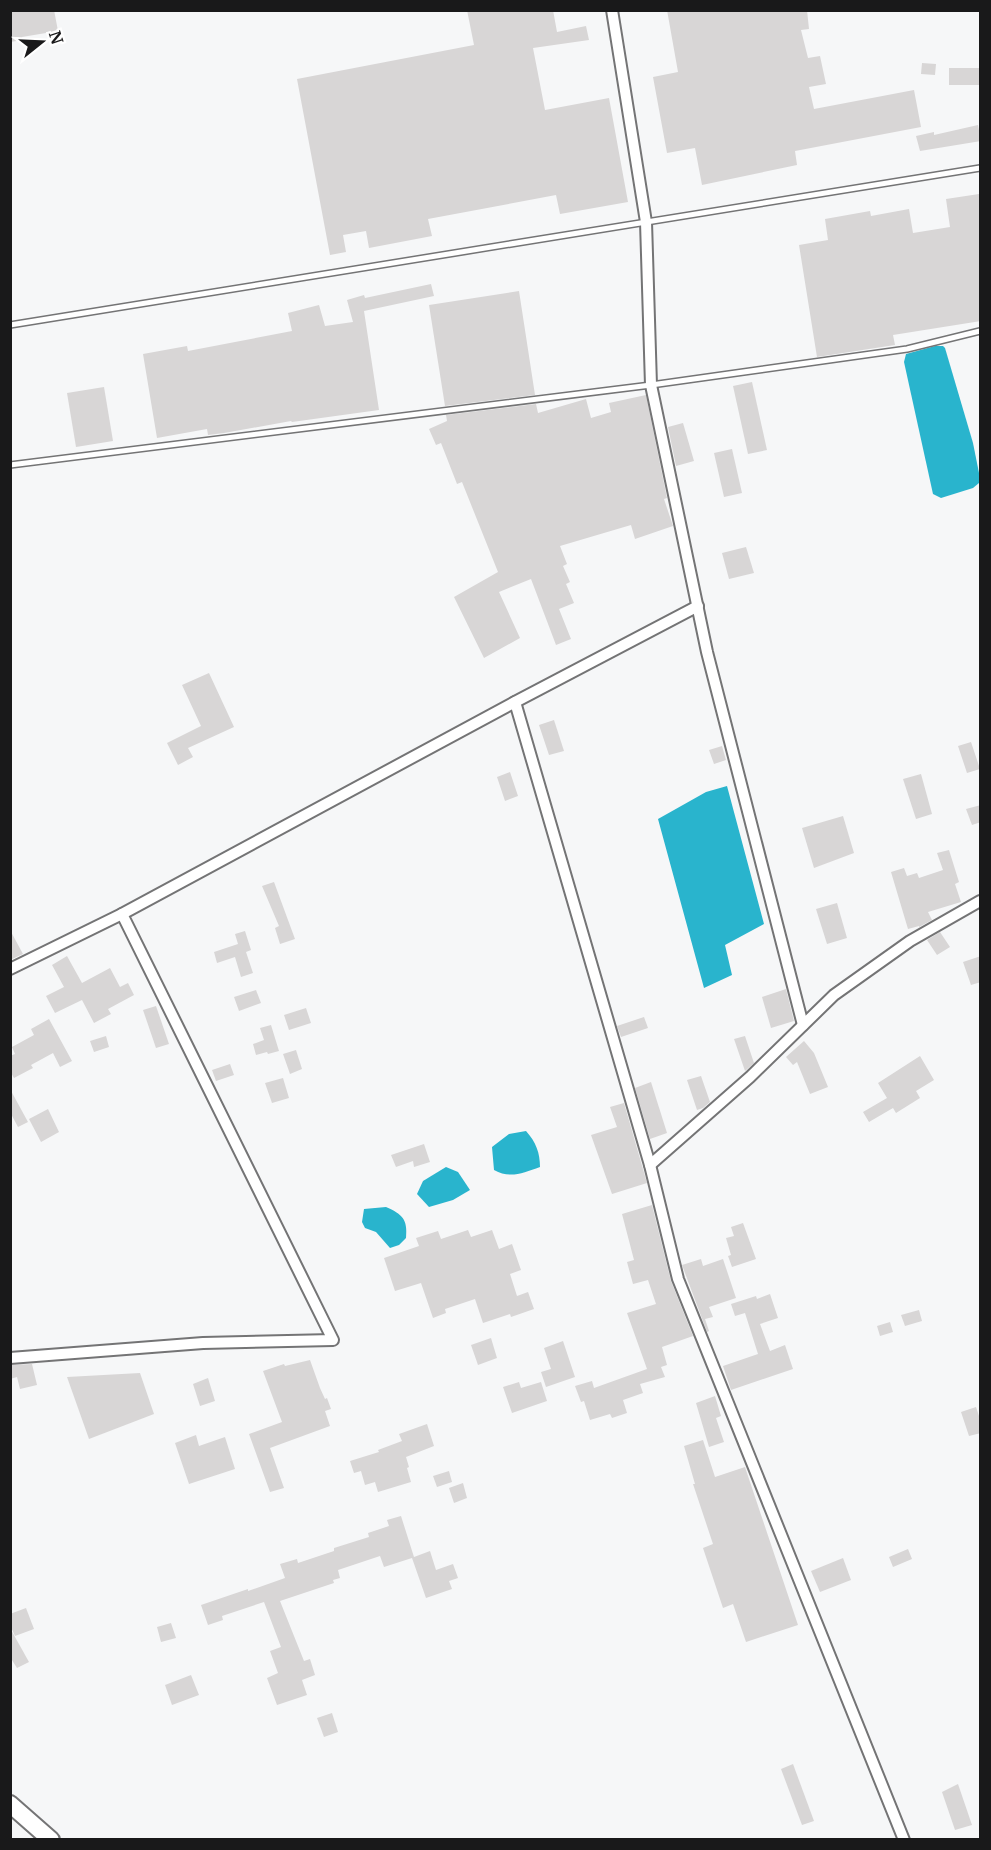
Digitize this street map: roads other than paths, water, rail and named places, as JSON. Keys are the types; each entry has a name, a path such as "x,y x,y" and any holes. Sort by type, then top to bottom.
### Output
{"main road":[{"path":"10,1804 51,1839"}],"street":[{"path":"612,10 646,222 651,385 707,652 803,1025"},
{"path":"10,969 122,914 698,606"},
{"path":"515,702 650,1165 678,1279 904,1839"},
{"path":"650,1165 750,1077 834,995 909,941 981,901"},
{"path":"10,1358 203,1343 333,1340 122,914"}],"lane":[{"path":"10,325 981,168"},
{"path":"10,465 651,385 907,349 981,331"}],"water":[{"path":"935,346 945,348 973,443 980,478 979,483 973,488 941,498 933,494 904,362 906,354"},
{"path":"727,786 764,924 725,945 732,975 704,988 658,819 706,792"},
{"path":"526,1131 537,1148 540,1167 511,1175 494,1170 492,1147 509,1134"},
{"path":"446,1167 458,1172 470,1190 453,1200 429,1207 417,1194 423,1181"},
{"path":"386,1207 400,1215 406,1226 406,1238 399,1245 390,1248 376,1232 365,1228 362,1222 364,1209"}]}
